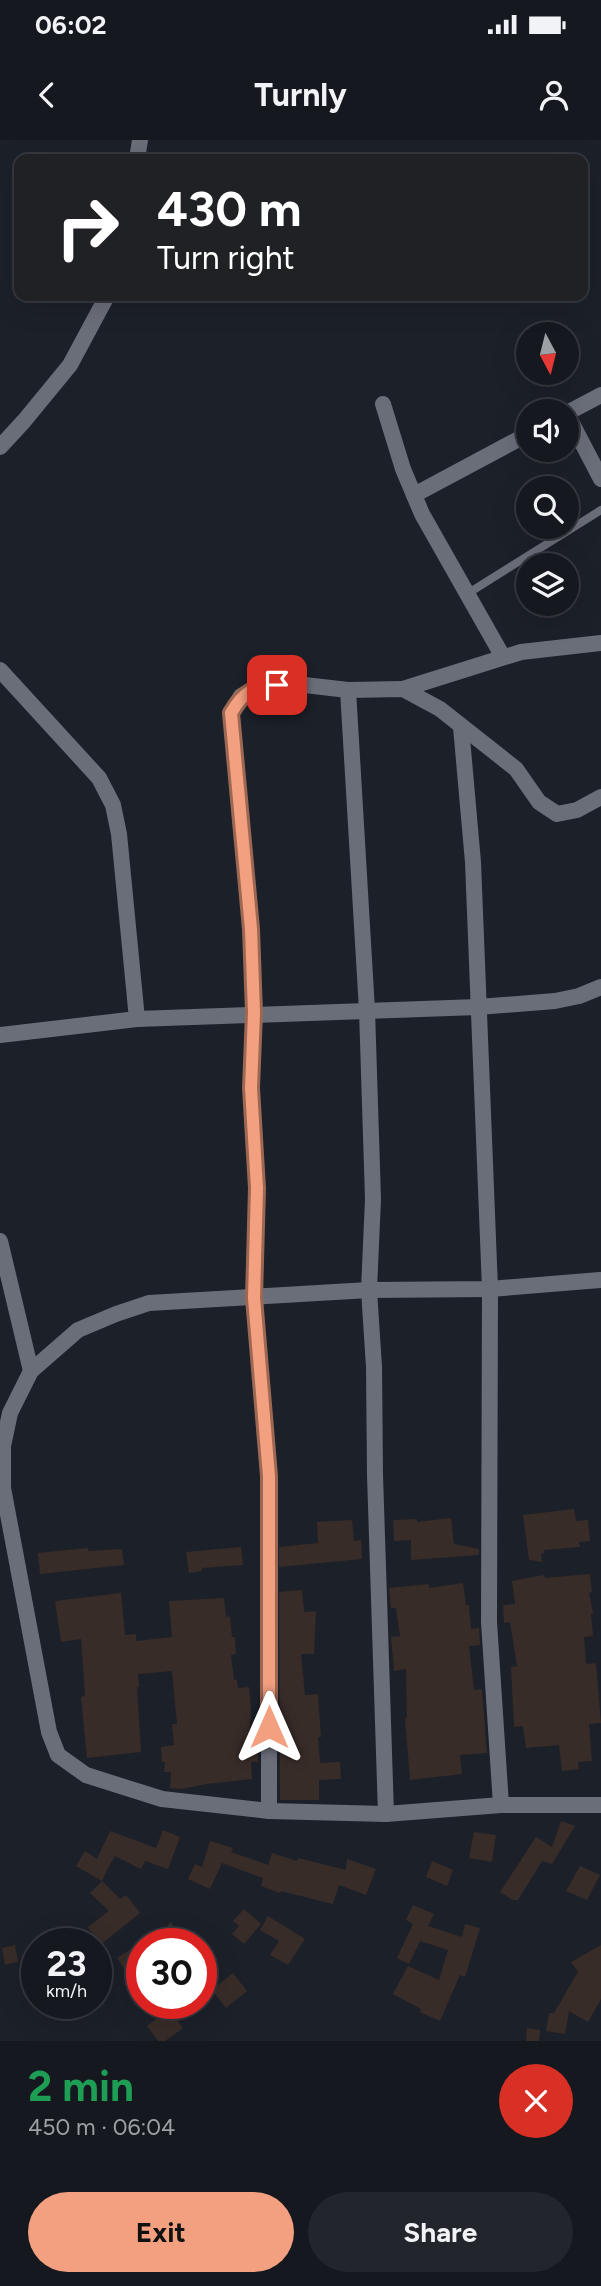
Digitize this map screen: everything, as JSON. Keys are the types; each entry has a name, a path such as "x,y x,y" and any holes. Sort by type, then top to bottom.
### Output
{"street":[{"path":"0,447 70,365 104,301"},
{"path":"579,407 601,395"},
{"path":"383,404 403,470 414,495 503,657"},
{"path":"579,437 601,479"},
{"path":"414,495 516,440"},
{"path":"269,1811 269,1476 254,1298 257,1188 251,1088 254,1013 251,929 231,713 242,696 258,687 296,684 348,690 403,689 520,652 601,643"},
{"path":"0,670 99,778 113,805 119,834 137,1019"},
{"path":"403,689 440,709 516,769 539,802 557,814 577,810 601,797"},
{"path":"348,690 367,1010 373,1199 369,1290 374,1367 386,1814"},
{"path":"461,727 473,862 491,1289 489,1622 501,1805"},
{"path":"0,1035 137,1019 478,1007 555,1001 579,996 601,987"},
{"path":"0,1241 31,1371"},
{"path":"600,1280 491,1289 369,1290 149,1303 116,1314 78,1330 31,1371 10,1413 3,1446 3,1488 49,1732 58,1755 86,1775 162,1799 269,1811 386,1814 501,1805 601,1805"}],"lane":[{"path":"467,594 601,510"}],"building":[{"path":"574,1509 576,1521 588,1520 590,1541 579,1542 580,1547 544,1550 541,1554 542,1562 529,1560 523,1515"},
{"path":"451,1518 454,1544 479,1549 479,1555 411,1560 411,1540 394,1541 393,1520 417,1519 417,1522"},
{"path":"352,1520 354,1541 361,1540 362,1559 279,1567 279,1547 318,1543 317,1522"},
{"path":"241,1547 243,1565 202,1568 202,1571 189,1573 186,1552"},
{"path":"88,1548 88,1551 122,1549 124,1565 40,1574 38,1553"},
{"path":"590,1574 593,1636 584,1637 586,1664 596,1663 601,1723 589,1724 592,1761 578,1762 579,1769 562,1771 559,1745 526,1748 523,1726 514,1727 511,1667 517,1666 510,1622 504,1623 503,1605 515,1604 512,1581 544,1575 545,1578"},
{"path":"463,1583 466,1605 469,1605 471,1629 479,1628 480,1645 469,1646 474,1690 482,1689 487,1753 460,1755 462,1774 410,1780 405,1718 406,1669 394,1671 391,1637 400,1636 396,1608 391,1608 389,1588 429,1584 429,1588"},
{"path":"302,1590 304,1612 316,1611 314,1654 301,1654 305,1695 318,1694 320,1763 340,1762 341,1779 319,1780 319,1800 280,1800 279,1592"},
{"path":"121,1593 125,1635 136,1634 136,1641 172,1637 169,1601 224,1598 226,1617 230,1616 232,1637 235,1637 236,1654 231,1655 234,1680 237,1680 238,1688 249,1687 249,1744 258,1744 258,1762 251,1762 252,1779 182,1789 170,1788 171,1772 164,1772 165,1762 162,1762 161,1747 174,1745 172,1724 177,1724 172,1671 138,1674 141,1752 87,1758 81,1697 85,1696 81,1639 61,1642 55,1601"},
{"path":"561,1821 575,1826 552,1864 542,1861 518,1900 500,1892 536,1837 552,1847"},
{"path":"163,1830 180,1837 168,1869 145,1861 141,1869 115,1856 102,1881 76,1866 85,1851 97,1859 110,1831 156,1848"},
{"path":"474,1832 496,1835 492,1862 469,1858"},
{"path":"210,1841 233,1848 231,1852 268,1865 272,1853 297,1861 298,1858 346,1870 347,1859 376,1869 366,1895 339,1885 333,1904 281,1891 280,1893 261,1886 263,1878 222,1863 210,1889 188,1879 195,1864 202,1867"},
{"path":"432,1861 453,1870 447,1886 426,1877"},
{"path":"580,1866 600,1875 587,1900 566,1891"},
{"path":"102,1881 120,1899 126,1895 140,1913 112,1935 112,1928 89,1928 109,1911 90,1893"},
{"path":"413,1905 434,1914 428,1926 462,1937 465,1924 480,1928 465,1977 460,1975 440,2021 420,2012 421,2009 393,1994 408,1966 439,1980 448,1950 420,1941 409,1964 397,1958 413,1924 406,1920"},
{"path":"244,1909 261,1924 244,1944 232,1934 239,1926 233,1921"},
{"path":"268,1916 305,1939 288,1965 270,1955 279,1941 260,1930"},
{"path":"15,1945 18,1962 5,1965 2,1948"},
{"path":"601,1945 601,1999 588,2022 569,2011 565,2034 546,2031 549,2013 554,2013 578,1972 571,1962"},
{"path":"126,1952 126,1972 117,1958"},
{"path":"233,1973 247,1991 226,2008 217,1996 217,1986"},
{"path":"156,2019 176,2019 183,2028 165,2041 158,2041 147,2026"},
{"path":"527,2028 540,2030 539,2041 526,2041"}],"route":[{"path":"269,1727 269,1476 254,1298 257,1188 251,1088 254,1013 251,929 231,713 242,696 258,687 277,685"}]}
